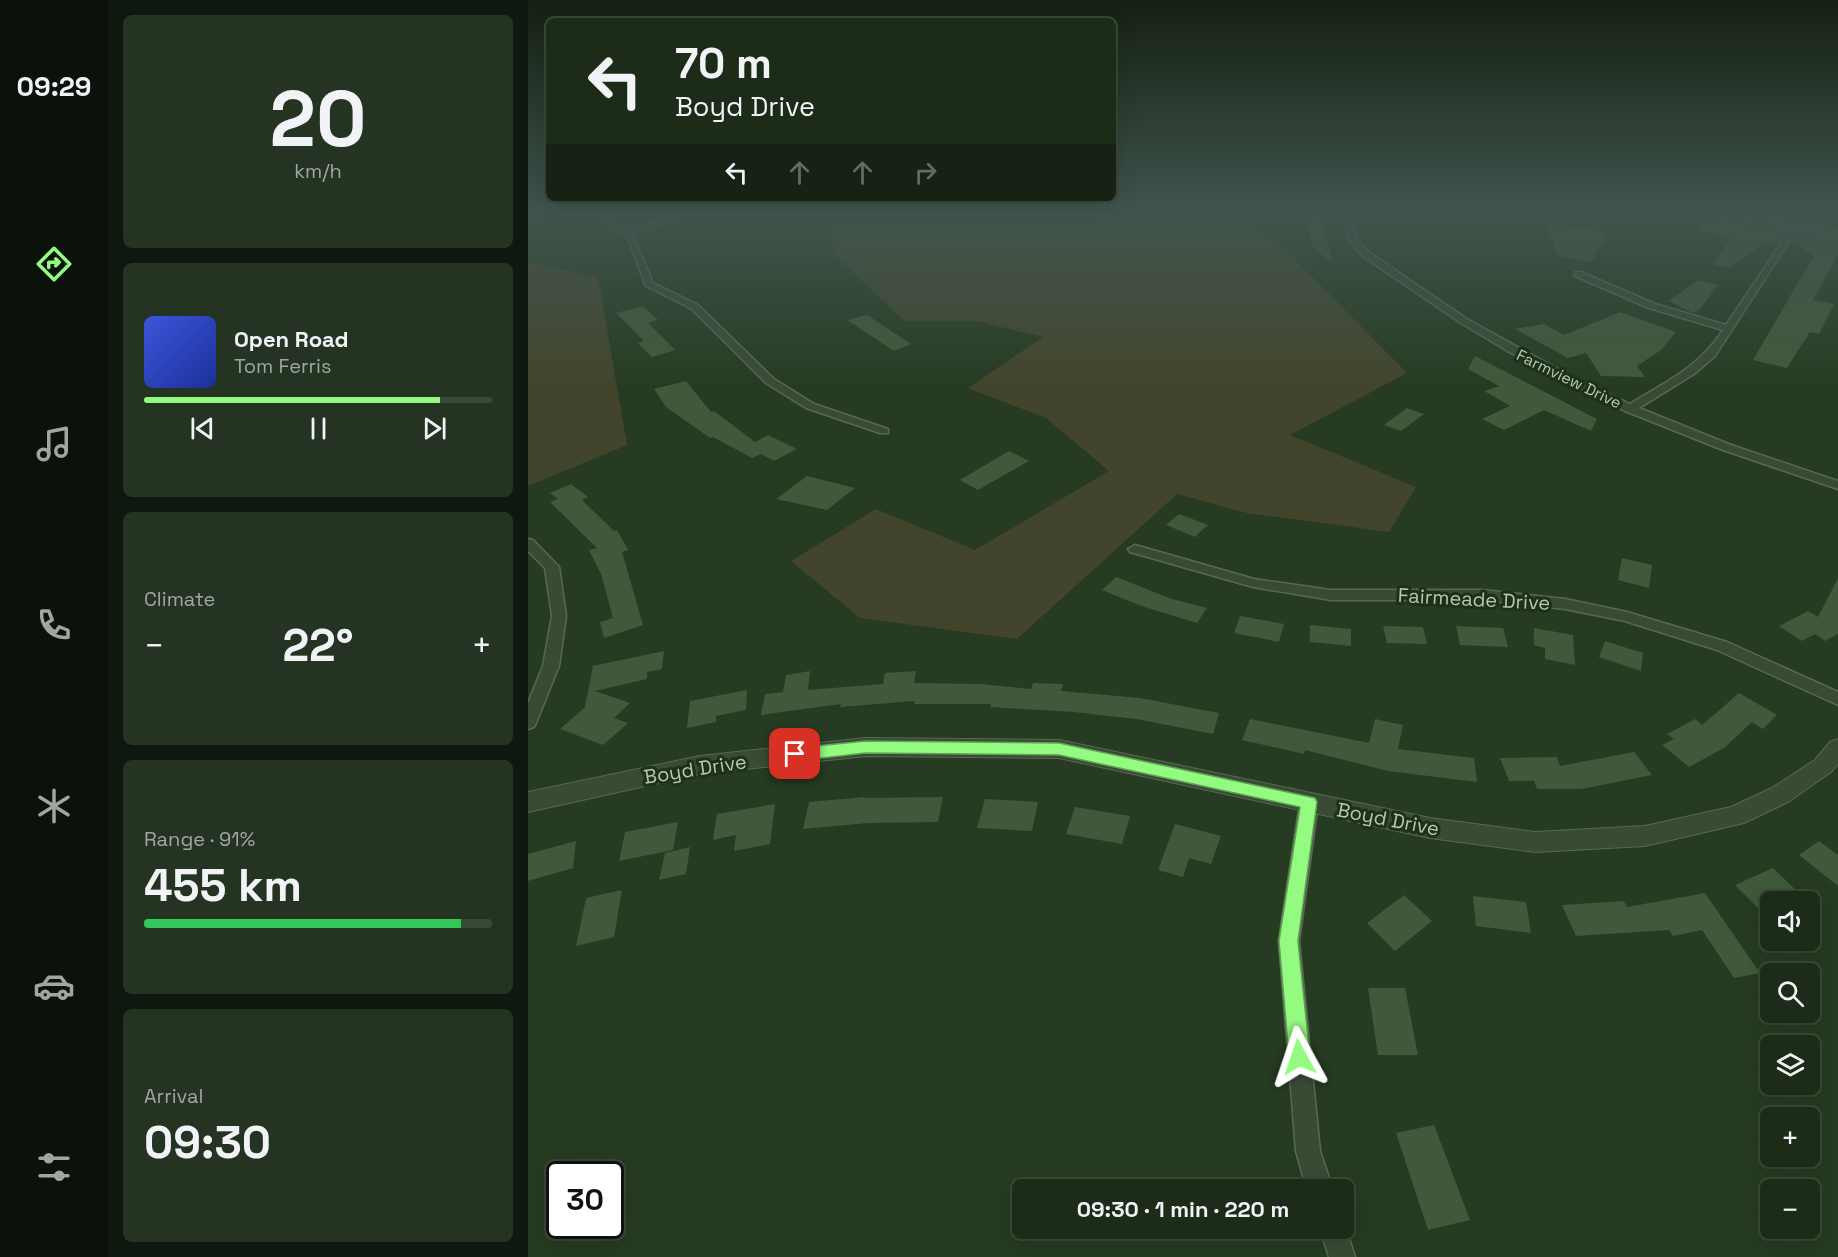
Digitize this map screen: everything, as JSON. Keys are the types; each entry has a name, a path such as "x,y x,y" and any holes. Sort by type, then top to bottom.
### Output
{"street":[{"path":"644,270 649,284 695,307 770,381 810,406 884,431"},
{"name":"Farmview Drive","path":"1390,270 1513,352 1629,409 1742,453 1838,485"},
{"path":"1629,409 1690,372 1712,354 1768,270"},
{"path":"1578,274 1626,298 1669,315 1729,329"},
{"path":"528,543 552,567 559,616 550,666 528,723"},
{"name":"Fairmeade Drive","path":"1135,549 1253,583 1331,595 1483,595 1565,604 1617,615 1722,646 1838,699"},
{"name":"Boyd Drive","path":"528,802 700,765 866,747 1059,749 1430,828 1535,842 1645,836 1735,816 1780,795 1822,766 1838,748"},
{"path":"1309,802 1288,941 1308,1151 1317,1179"},
{"path":"1336,1239 1342,1257"}],"green space":[{"path":"528,270 564,270 598,277 627,445 528,486"},
{"path":"850,270 1305,270 1407,373 1290,435 1416,487 1389,532 1247,513 1177,494 1017,639 860,618 791,561 876,509 975,550 1109,471 1046,418 968,388 1043,337 976,321 904,321"}],"building":[{"path":"1806,270 1830,270 1813,300 1834,304 1819,334 1810,332 1787,368 1753,360"},
{"path":"1698,280 1718,285 1700,309 1693,313 1669,301"},
{"path":"643,306 658,320 648,323 675,350 652,357 638,343 644,341 616,313"},
{"path":"1620,312 1676,332 1661,350 1637,366 1645,377 1601,376 1586,353 1568,358 1515,329 1544,324 1564,335"},
{"path":"867,315 911,344 894,351 847,320"},
{"path":"1475,356 1597,419 1591,431 1544,410 1504,430 1482,419 1510,406 1484,391 1499,386 1468,369"},
{"path":"686,381 711,412 714,411 755,442 768,435 797,449 774,461 761,454 752,458 713,437 710,438 666,407 654,389"},
{"path":"1407,408 1424,414 1401,431 1384,425"},
{"path":"1009,451 1029,461 978,490 960,480"},
{"path":"807,476 855,488 827,510 776,499"},
{"path":"571,484 588,497 582,500 614,531 617,530 628,550 622,552 643,625 604,638 600,622 613,618 601,574 589,550 597,548 550,502 558,499 550,493"},
{"path":"1179,514 1208,525 1195,537 1166,525"},
{"path":"1622,558 1652,565 1649,588 1618,580"},
{"path":"1116,577 1172,599 1207,608 1197,623 1141,606 1102,590"},
{"path":"1838,578 1838,634 1825,641 1815,634 1802,641 1779,626 1808,611 1818,617"},
{"path":"1240,616 1284,624 1279,642 1234,633"},
{"path":"1310,625 1351,629 1351,646 1310,642"},
{"path":"1383,626 1423,627 1427,644 1387,643"},
{"path":"1456,626 1503,628 1508,647 1460,645"},
{"path":"1534,628 1573,635 1575,665 1545,659 1545,648 1534,645"},
{"path":"1605,641 1643,653 1641,671 1599,657"},
{"path":"664,651 662,669 647,672 647,679 595,691 630,703 614,718 628,723 603,745 560,729 585,707 593,666"},
{"path":"810,671 808,690 883,684 885,673 916,671 914,683 980,684 1031,689 1033,683 1063,684 1061,691 1140,698 1219,713 1213,734 1136,719 1074,712 990,707 991,704 914,704 915,701 840,707 841,704 761,715 765,694 783,692 786,675"},
{"path":"747,690 746,710 716,716 716,722 687,728 690,701"},
{"path":"1739,693 1777,715 1763,729 1752,722 1724,748 1689,767 1662,745 1674,739 1667,734 1695,719 1702,725"},
{"path":"1250,719 1369,743 1375,719 1403,725 1398,749 1474,758 1477,782 1388,771 1305,750 1304,754 1242,740"},
{"path":"1634,752 1652,775 1582,789 1537,789 1534,781 1509,781 1500,758 1557,757 1560,766"},
{"path":"865,797 943,797 938,822 868,823 803,829 809,802"},
{"path":"985,799 1038,802 1032,831 977,828"},
{"path":"775,804 770,844 734,851 736,835 713,840 717,814"},
{"path":"1075,807 1130,816 1122,844 1066,834"},
{"path":"678,822 673,850 619,861 625,832"},
{"path":"1175,824 1221,836 1211,864 1189,858 1183,877 1158,870"},
{"path":"576,841 573,868 528,881 528,854"},
{"path":"1819,841 1838,855 1838,886 1799,855"},
{"path":"690,847 686,874 659,880 665,853"},
{"path":"1773,868 1797,891 1760,891 1760,910 1735,885"},
{"path":"622,890 614,937 576,946 586,898"},
{"path":"1705,893 1760,973 1734,978 1702,930 1673,936 1669,930 1576,936 1562,905 1624,901 1627,907"},
{"path":"1404,895 1432,921 1395,951 1367,923"},
{"path":"1473,896 1526,902 1531,933 1476,926"},
{"path":"1368,988 1405,988 1418,1055 1378,1055"},
{"path":"1434,1125 1470,1220 1428,1230 1396,1133"}],"route":[{"path":"795,754 866,747 1059,749 1309,802 1288,941 1299,1057"}]}
